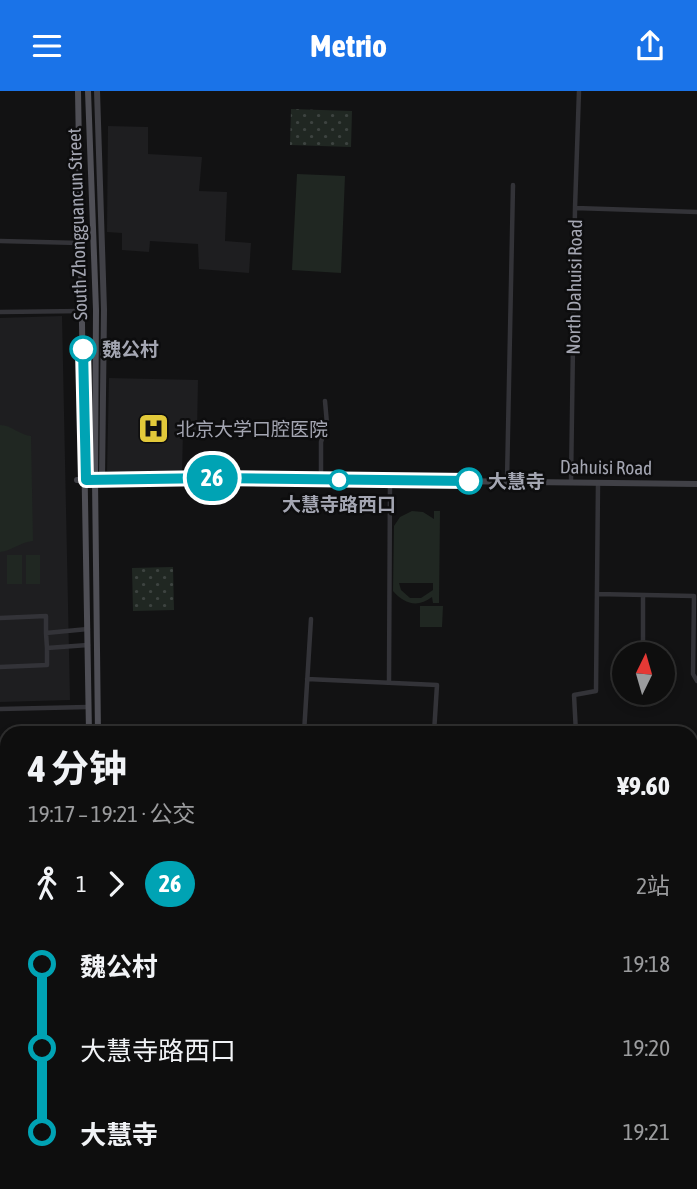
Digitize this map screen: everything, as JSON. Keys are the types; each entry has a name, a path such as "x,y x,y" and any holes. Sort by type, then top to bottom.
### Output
{"main road":[{"name":"South Zhongguancun Street","path":"78,91 89,726"},
{"name":"South Zhongguancun Street","path":"88,91 96,310 98,726"}],"street":[{"name":"South Zhongguancun Street","path":"97,91 104,310 98,480"},
{"name":"North Dahuisi Road","path":"571,482 579,91"},
{"path":"507,481 513,184"},
{"path":"575,208 697,212"},
{"path":"0,241 80,243"},
{"path":"0,312 83,310"},
{"path":"321,479 321,442 327,424 325,401"},
{"name":"Dahuisi Road","path":"77,480 166,478 697,484"},
{"path":"389,682 390,480"},
{"path":"576,726 574,695 596,691 598,482"},
{"path":"597,594 695,596 693,674 697,681"},
{"path":"643,595 643,642"},
{"path":"0,618 46,616 47,648 47,665 0,667"},
{"path":"304,726 311,619"},
{"path":"46,633 88,629"},
{"path":"47,648 88,645"},
{"path":"307,679 437,685 434,726"},
{"path":"0,709 88,707"}],"shaded area":[{"path":"291,109 352,111 351,147 290,145"},
{"path":"108,126 148,127 148,154 202,157 199,191 227,192 225,241 251,243 249,273 199,269 198,244 150,241 149,252 122,250 122,233 107,232"},
{"path":"297,174 345,176 341,273 292,270"},
{"path":"62,316 70,700 0,702 0,318"},
{"name":"北京大学口腔医院","path":"109,378 198,380 197,432 183,432 182,473 107,471"},
{"path":"0,425 31,436 33,541 0,552"},
{"path":"412,511 423,512 434,519 434,511 440,511 439,603 433,603 432,597 422,603 411,603 393,591 394,526 400,517","holes":["399,583 433,583 433,590 421,598 410,598 401,590"]},
{"path":"7,555 22,555 22,584 7,584"},
{"path":"26,555 40,555 40,584 26,584"},
{"path":"173,567 174,610 133,611 132,568"},
{"path":"420,606 443,606 442,627 420,627"}],"bus line":[{"name":"26","path":"83,349 86,480 212,478 469,481"}],"place":[{"name":"魏公村","path":"83,349"},
{"name":"北京大学口腔医院","path":"153,429"},
{"name":"大慧寺路西口","path":"339,480"},
{"name":"大慧寺","path":"469,481"}]}
